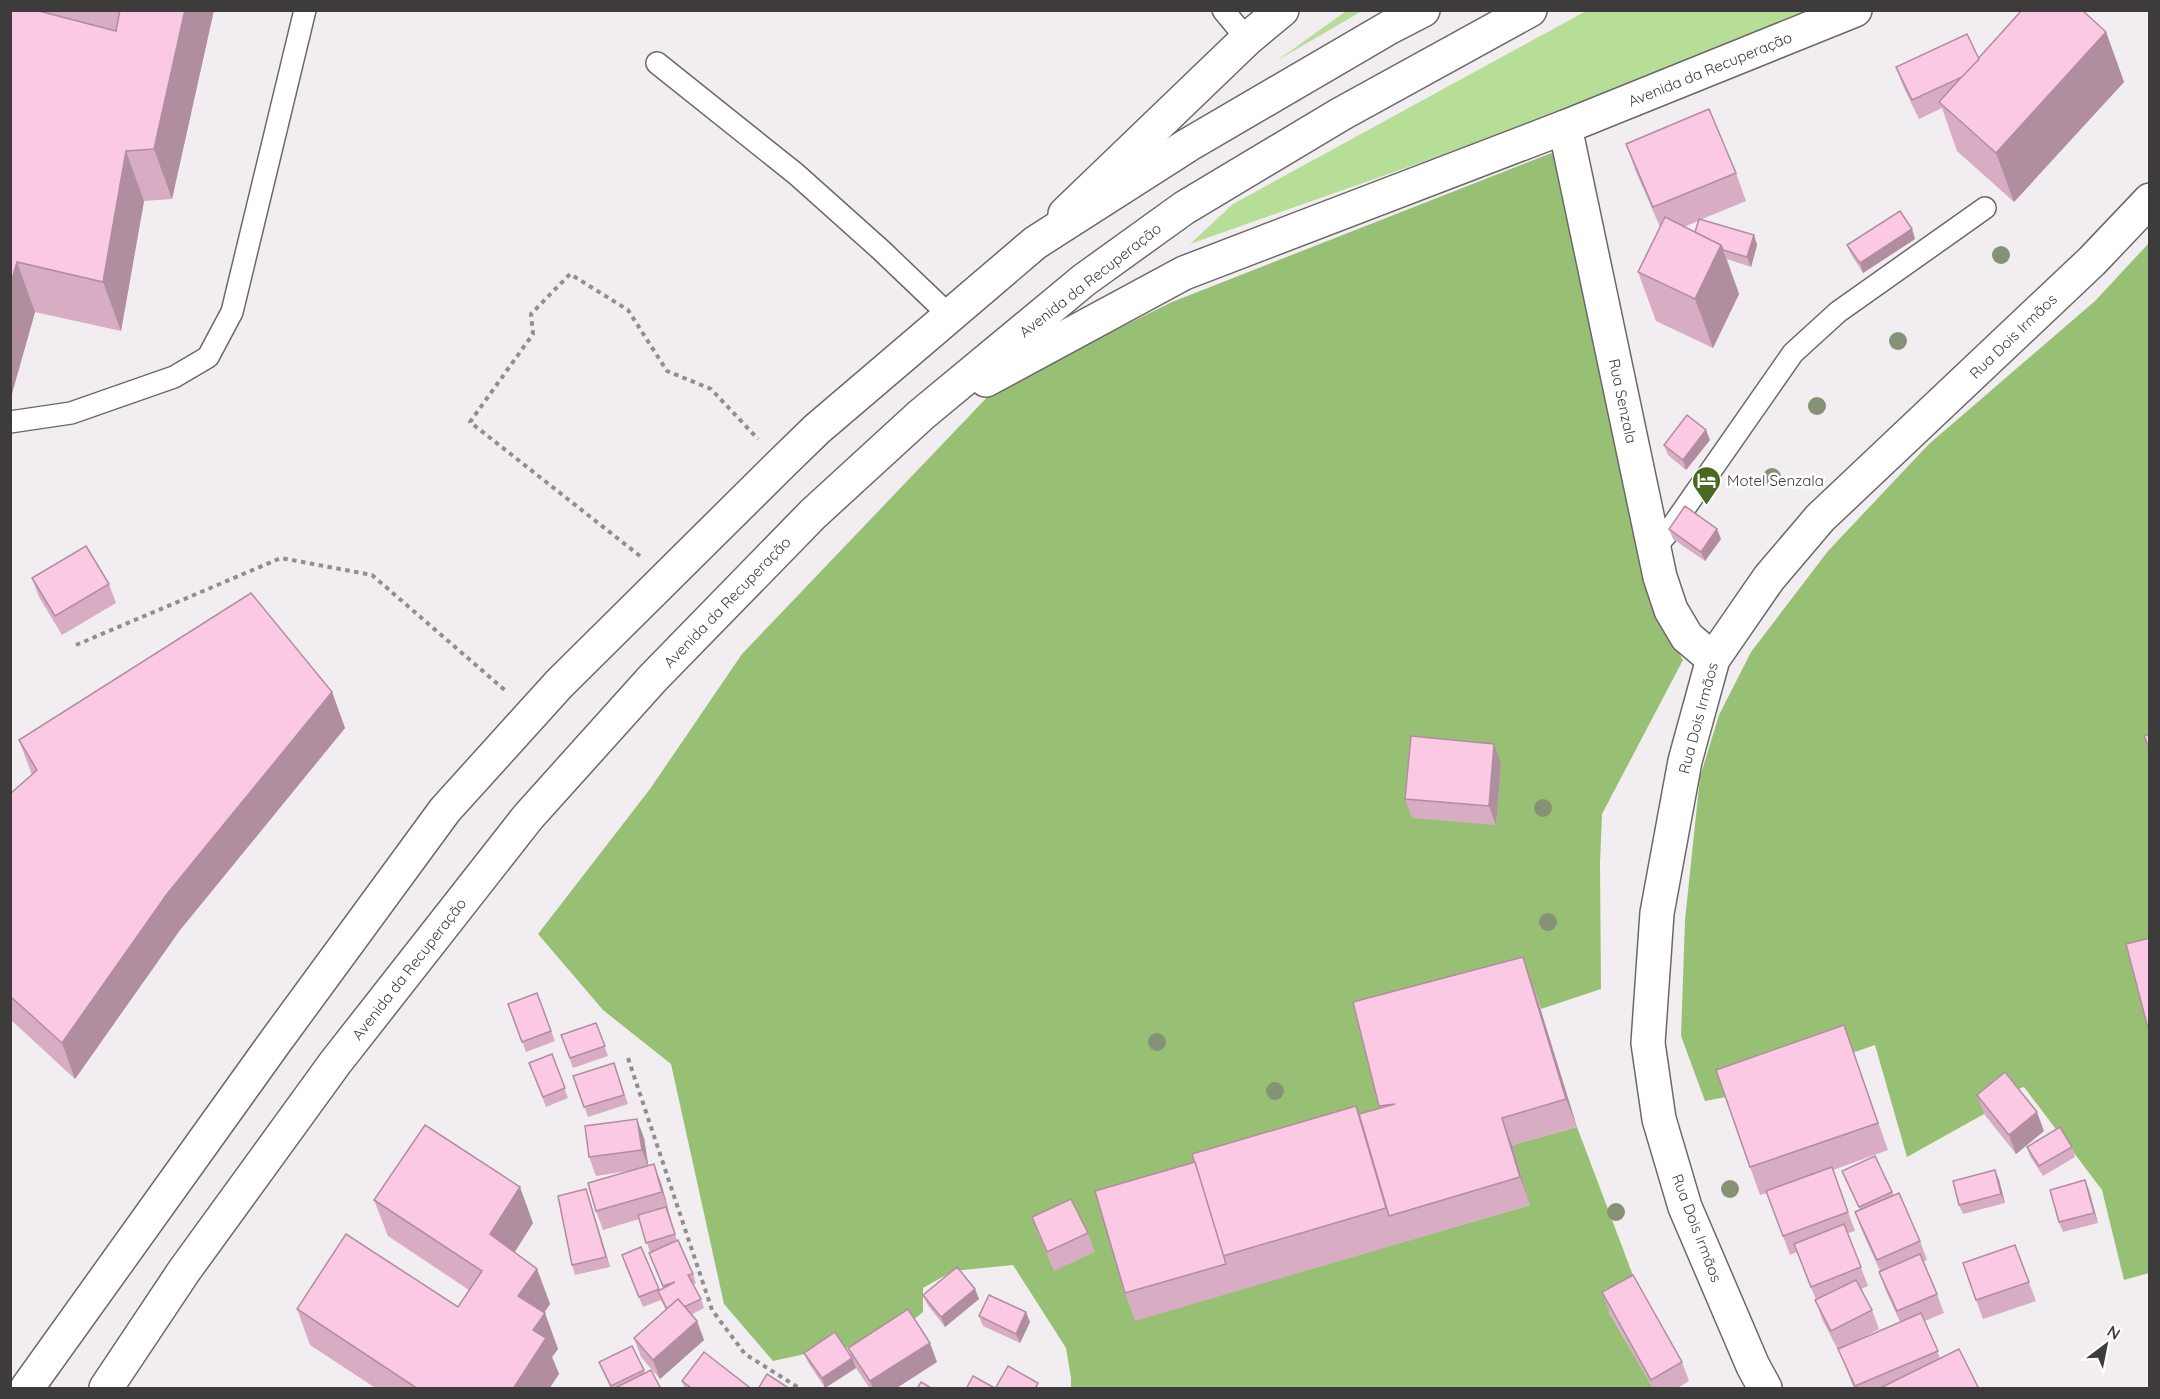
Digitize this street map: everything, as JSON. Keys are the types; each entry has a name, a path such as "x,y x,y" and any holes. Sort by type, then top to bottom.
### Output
{"main road":[{"path":"27,1389 275,1042 446,810 559,684 817,429 1035,243 1247,39 1282,10"},
{"path":"1035,243 1188,145 1423,10"},
{"name":"Avenida da Recuperação","path":"106,1389 184,1271 335,1063 528,817 653,678 813,514 921,416 1084,280 1185,208 1341,114 1530,10"},
{"name":"Avenida da Recuperação","path":"921,416 1184,273 1565,127 1855,10"},
{"name":"Rua Senzala","path":"1565,127 1654,549 1671,610 1687,637 1713,659"},
{"name":"Rua Dois Irmãos","path":"1765,1389 1685,1207 1659,1119 1648,1043 1657,913 1685,760 1713,659 1769,578 1820,518 2092,261 2150,200"}],"lane":[{"path":"10,422 70,413 174,377 208,357 232,312 305,10"},
{"path":"1222,10 1247,39"},
{"path":"657,63 796,174 882,250 950,315"},
{"path":"1654,549 1793,353 1838,312 1985,208"}],"path":[{"path":"667,577 470,422 532,334 531,314 570,273 628,310 667,371 711,389 781,464"},
{"path":"76,645 280,558 372,575 532,714"},
{"path":"628,1058 712,1310 745,1354 799,1389"}],"green space":[{"path":"1346,11 1362,11 1278,60"},
{"path":"1586,11 1822,11 1604,98 1190,244 1233,204"},
{"path":"1554,152 1657,617 1683,660 1602,814 1601,989 1541,1009 1533,985 1389,1134 1135,1320 1530,1205 1512,1145 1577,1127 1640,1294 1609,1312 1653,1388 1071,1388 1066,1348 1013,1265 953,1271 923,1288 923,1312 872,1353 841,1346 773,1361 724,1304 671,1064 603,1010 538,934 650,789 742,654 994,390 1172,302"},
{"path":"2149,243 2149,1273 2124,1280 2102,1190 2024,1087 2012,1091 1984,1114 1907,1157 1875,1045 1726,1097 1705,1101 1681,1036 1685,920 1700,777 1719,715 1751,652 1828,551 1929,444 2095,301"}],"building":[{"path":"10,10 35,10 116,31 120,10 185,10 154,149 126,151 103,282 17,262 10,286"},
{"path":"2022,10 2082,10 2106,32 1996,153 1939,102"},
{"path":"1967,34 1979,59 1962,77 1912,100 1896,67"},
{"path":"1709,109 1736,173 1653,207 1626,144"},
{"path":"1900,211 1912,229 1860,263 1847,245"},
{"path":"1665,217 1721,245 1695,299 1638,272"},
{"path":"1699,219 1754,235 1747,257 1723,250 1721,245 1695,232"},
{"path":"1687,415 1706,430 1683,460 1664,445"},
{"path":"1685,506 1717,529 1701,552 1669,529"},
{"path":"86,546 109,584 55,616 32,578"},
{"path":"251,593 332,692 167,894 62,1043 10,996 10,794 37,770 19,740"},
{"path":"2150,734 2150,750 2144,736"},
{"path":"1411,736 1494,744 1489,806 1405,799"},
{"path":"2150,938 2150,1032 2149,1032 2126,944"},
{"path":"1523,957 1566,1099 1502,1118 1520,1177 1389,1216 1359,1114 1395,1104 1379,1106 1353,1002"},
{"path":"537,993 551,1031 522,1042 508,1004"},
{"path":"596,1023 605,1046 570,1058 561,1035"},
{"path":"1844,1025 1878,1123 1750,1167 1716,1070"},
{"path":"552,1054 565,1088 543,1097 529,1063"},
{"path":"614,1063 624,1095 584,1107 573,1076"},
{"path":"2005,1072 2037,1112 2009,1135 1977,1095"},
{"path":"1356,1106 1386,1208 1223,1256 1192,1154"},
{"path":"637,1119 642,1150 589,1157 585,1126"},
{"path":"425,1125 520,1187 490,1234 537,1269 518,1296 545,1313 533,1330 546,1338 513,1389 418,1389 297,1309 346,1234 458,1307 482,1271 374,1200"},
{"path":"2060,1127 2072,1147 2039,1166 2027,1147"},
{"path":"1875,1156 1892,1192 1859,1207 1842,1171"},
{"path":"1195,1162 1226,1264 1125,1293 1095,1191"},
{"path":"654,1164 662,1192 596,1211 588,1183"},
{"path":"1832,1167 1848,1212 1783,1236 1766,1191"},
{"path":"1995,1170 2001,1194 1959,1205 1953,1181"},
{"path":"2085,1180 2094,1213 2059,1222 2050,1190"},
{"path":"586,1189 606,1257 572,1265 558,1196"},
{"path":"1899,1193 1920,1241 1877,1260 1855,1212"},
{"path":"1071,1199 1088,1233 1047,1252 1032,1217"},
{"path":"666,1207 675,1234 646,1243 638,1215"},
{"path":"1844,1224 1861,1267 1811,1287 1794,1244"},
{"path":"678,1240 693,1274 688,1275 701,1299 684,1307 678,1299 667,1309 658,1291 675,1282 663,1286 649,1253"},
{"path":"2015,1245 2029,1282 1976,1300 1963,1263"},
{"path":"641,1247 659,1289 639,1297 622,1255"},
{"path":"1920,1254 1937,1294 1897,1311 1879,1272"},
{"path":"957,1267 975,1289 941,1317 923,1295"},
{"path":"1633,1275 1682,1362 1651,1380 1602,1292"},
{"path":"1856,1280 1872,1310 1831,1331 1815,1300"},
{"path":"989,1295 1026,1312 1016,1334 979,1316"},
{"path":"678,1299 697,1321 653,1360 634,1338"},
{"path":"908,1309 930,1343 870,1381 848,1348"},
{"path":"1921,1313 1938,1351 1855,1386 1838,1349"},
{"path":"835,1332 852,1358 822,1378 804,1353"},
{"path":"632,1346 644,1370 611,1386 599,1362"},
{"path":"1959,1349 1979,1389 1878,1389"},
{"path":"704,1352 749,1387 748,1389 693,1389 682,1381"},
{"path":"1008,1366 1038,1383 1035,1389 995,1389"},
{"path":"651,1370 661,1389 617,1389 617,1387"},
{"path":"767,1374 790,1389 758,1389"},
{"path":"973,1376 993,1387 993,1389 966,1389"},
{"path":"921,1382 933,1389 917,1389"}],"place":[{"name":"Motel Senzala","path":"1706,506"}]}
